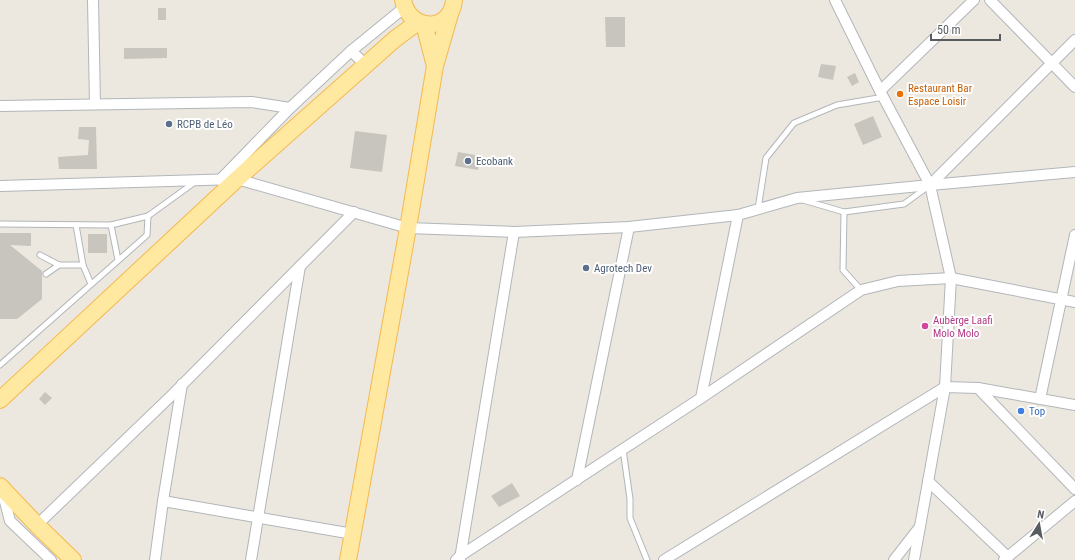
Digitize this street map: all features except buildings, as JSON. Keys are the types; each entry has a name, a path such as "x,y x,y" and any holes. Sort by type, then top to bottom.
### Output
{"main road":[{"path":"404,3 410,16 421,23 431,24 438,23 445,19 452,7"},
{"path":"395,39 404,3"},
{"path":"348,560 408,228 435,66 452,7"},
{"path":"0,400 237,179 395,39 421,23"},
{"path":"421,23 435,66"},
{"path":"0,487 73,560"}],"street":[{"path":"93,0 95,104"},
{"path":"835,0 930,185 951,278 945,387 914,560"},
{"path":"882,94 974,0"},
{"path":"990,0 1075,87"},
{"path":"220,180 290,108 404,3"},
{"path":"930,185 1075,40"},
{"path":"351,51 366,65"},
{"path":"0,106 252,102 290,108"},
{"path":"0,186 237,179 408,228 514,232 628,227 738,215 797,198 1075,172"},
{"path":"37,525 182,384 354,212"},
{"path":"701,398 738,215"},
{"path":"577,480 628,227"},
{"path":"459,559 514,232"},
{"path":"1040,398 1075,235"},
{"path":"251,560 300,266"},
{"path":"459,559 861,290 898,281 951,278 1075,302"},
{"path":"155,560 182,384"},
{"path":"664,560 945,387 978,388 1075,405"},
{"path":"978,388 1075,489"},
{"path":"928,481 1006,559 1075,501"},
{"path":"0,487 10,521 51,560"},
{"path":"163,501 353,534"},
{"path":"894,560 920,527"}],"lane":[{"path":"757,210 766,158 794,123 836,105 882,94"},
{"path":"0,224 111,225 148,216 197,180"},
{"path":"797,198 844,212 904,204 930,185"},
{"path":"844,212 843,270 861,290"},
{"path":"0,365 147,235 148,216"},
{"path":"76,225 82,265 91,284"},
{"path":"111,225 118,260"},
{"path":"40,255 60,265 82,265"},
{"path":"46,274 60,265"},
{"path":"623,449 630,499 630,518 647,560"}],"place":[{"name":"Restaurant Bar Espace Loisir","path":"900,94"},
{"name":"RCPB de Léo","path":"169,124"},
{"name":"Ecobank","path":"468,161"},
{"name":"Agrotech Dev","path":"586,268"},
{"name":"Aubèrge Laafi Molo Molo","path":"925,326"},
{"name":"Top","path":"1021,411"}]}
